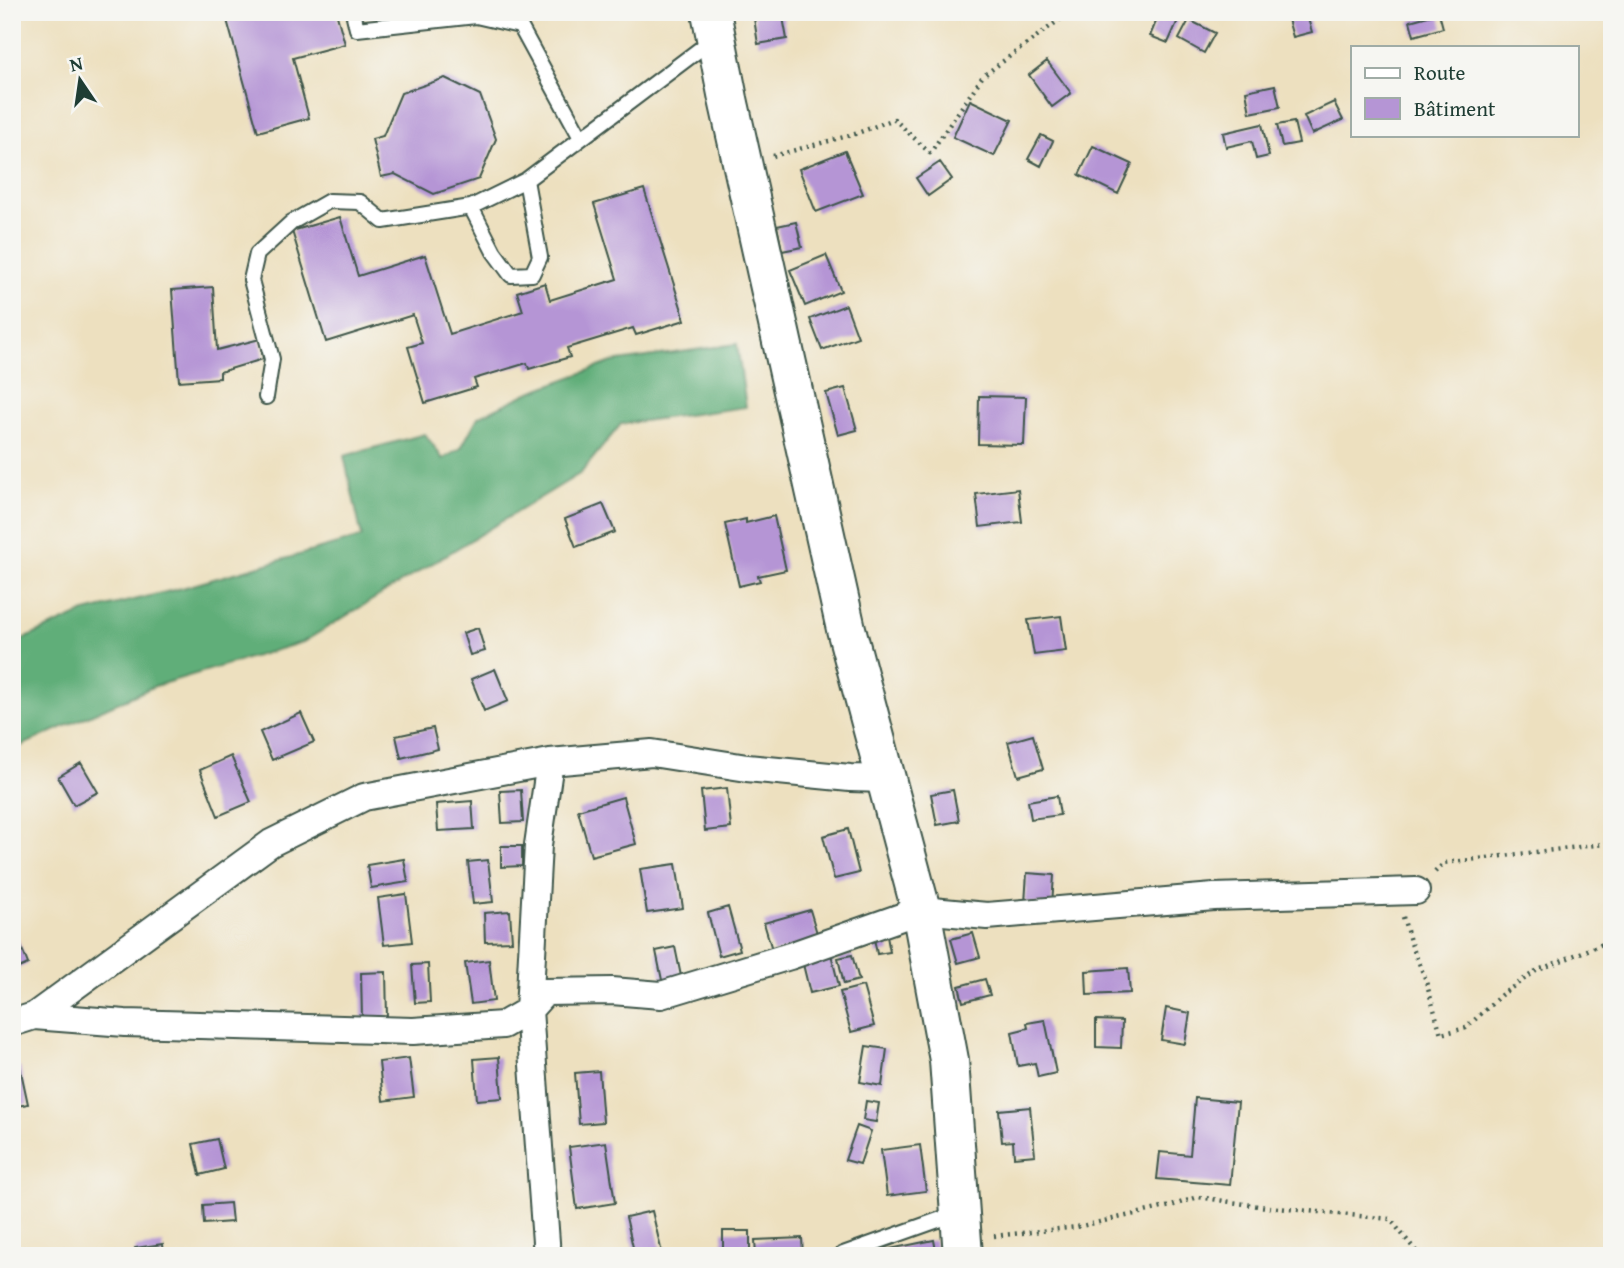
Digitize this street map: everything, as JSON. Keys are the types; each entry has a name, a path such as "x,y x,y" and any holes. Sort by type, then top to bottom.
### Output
{"main road":[{"path":"713,25 846,629 921,910 949,1059 961,1236"}],"street":[{"path":"23,1019 271,843 364,797 550,762 652,753 747,768 886,779"},
{"path":"547,1256 529,1010 538,845 550,762"},
{"path":"23,1019 413,1031 503,1025 529,1010 545,992 612,991 661,995 790,956 921,910 988,916 1214,897 1406,891"}],"lane":[{"path":"353,12 357,29 475,16 520,26 581,138"},
{"path":"266,397 272,359 251,281 257,254 292,222 329,201 360,202 383,220 471,206 526,180 581,138 713,25"},
{"path":"471,206 494,252 512,275 532,274 540,257 526,180"},
{"path":"843,1256 961,1236"}],"path":[{"path":"742,165 855,134 894,119 930,153 983,76 1070,12"},
{"path":"1612,843 1444,863 1406,891 1410,941 1441,1034 1466,1028 1501,995 1536,971 1612,940"},
{"path":"961,1236 1076,1227 1171,1206 1198,1197 1258,1206 1390,1219 1420,1256"}],"green space":[{"path":"737,344 746,407 621,424 581,473 303,642 155,686 12,750 12,644 85,612 182,588 362,537 344,456 425,434 443,459 461,448 478,417 528,393 612,362"}],"building":[{"path":"256,12 280,12 281,15 290,12 336,12 345,44 293,58 309,118 258,132 227,20"},
{"path":"753,12 782,12 787,39 758,44"},
{"path":"1160,12 1179,18 1168,43 1150,36"},
{"path":"1286,12 1306,12 1312,32 1293,37"},
{"path":"1439,13 1443,28 1414,36 1410,21"},
{"path":"1189,20 1215,33 1204,53 1179,39"},
{"path":"1047,61 1071,93 1052,107 1029,75"},
{"path":"445,78 480,95 496,139 479,179 434,194 395,174 381,177 372,139 383,136 401,93"},
{"path":"1275,85 1280,107 1250,113 1246,91"},
{"path":"970,100 1012,120 994,156 953,137"},
{"path":"1334,102 1343,120 1312,134 1304,116"},
{"path":"1294,122 1299,143 1282,146 1277,125"},
{"path":"1262,124 1269,156 1256,159 1252,141 1226,147 1223,133"},
{"path":"1041,135 1053,141 1041,166 1028,159"},
{"path":"1093,146 1132,164 1118,194 1079,175"},
{"path":"845,151 863,194 816,212 799,169"},
{"path":"940,162 952,179 928,196 916,178"},
{"path":"644,189 685,320 636,335 633,328 567,348 570,357 529,369 527,363 474,379 477,387 425,403 408,347 422,343 413,315 326,342 292,231 340,217 358,276 425,255 450,334 523,311 517,292 545,283 550,300 617,279 594,204"},
{"path":"796,222 802,247 782,251 777,226"},
{"path":"826,255 841,291 805,306 790,270"},
{"path":"213,287 217,350 260,339 263,359 220,372 220,378 179,381 172,290"},
{"path":"846,305 858,337 822,350 810,319"},
{"path":"845,388 857,430 838,435 826,393"},
{"path":"979,396 1026,397 1024,445 978,444"},
{"path":"1018,489 1022,522 980,527 976,494"},
{"path":"603,504 615,532 576,547 565,519"},
{"path":"774,516 786,570 758,576 760,581 739,586 725,524 746,519 746,523"},
{"path":"1061,616 1066,651 1034,655 1028,620"},
{"path":"478,628 485,651 470,655 463,633"},
{"path":"495,669 508,701 484,711 471,679"},
{"path":"301,713 314,742 272,760 260,732"},
{"path":"433,728 438,749 401,758 396,736"},
{"path":"1033,735 1043,769 1018,776 1008,742"},
{"path":"231,756 251,802 218,816 200,770"},
{"path":"81,763 98,792 74,805 58,777"},
{"path":"727,788 731,828 705,831 701,791"},
{"path":"521,790 523,822 502,823 500,791"},
{"path":"953,790 959,821 937,825 931,794"},
{"path":"1057,796 1060,815 1031,819 1028,801"},
{"path":"623,797 636,844 591,856 578,810"},
{"path":"472,801 474,829 438,831 436,804"},
{"path":"848,829 859,873 834,879 823,836"},
{"path":"501,846 522,846 522,866 501,867"},
{"path":"404,859 408,882 371,888 367,865"},
{"path":"488,860 493,902 473,904 468,862"},
{"path":"676,864 683,908 647,913 640,869"},
{"path":"1027,873 1054,875 1052,905 1025,903"},
{"path":"406,894 412,942 384,945 378,898"},
{"path":"728,907 740,950 719,956 708,913"},
{"path":"810,910 819,940 773,953 764,923"},
{"path":"510,911 512,941 485,942 484,913"},
{"path":"12,924 28,964 12,971"},
{"path":"886,931 890,952 877,954 873,933"},
{"path":"973,933 980,957 958,963 951,939"},
{"path":"675,947 682,981 663,985 656,951"},
{"path":"831,954 839,986 810,993 802,960"},
{"path":"852,955 859,980 844,984 838,958"},
{"path":"489,960 494,1001 471,1004 465,963"},
{"path":"428,964 430,1002 415,1003 412,965"},
{"path":"1128,968 1130,993 1087,995 1086,971"},
{"path":"386,972 387,1018 362,1018 361,973"},
{"path":"985,979 990,995 963,1002 959,986"},
{"path":"863,986 874,1026 851,1032 840,992"},
{"path":"1166,1008 1190,1013 1185,1044 1161,1040"},
{"path":"1045,1020 1056,1073 1038,1077 1035,1063 1018,1066 1012,1032 1028,1028 1027,1023"},
{"path":"1096,1020 1122,1021 1121,1048 1096,1047"},
{"path":"866,1046 887,1049 882,1086 860,1082"},
{"path":"499,1057 502,1098 477,1100 474,1059"},
{"path":"409,1058 414,1097 383,1101 379,1062"},
{"path":"20,1067 28,1104 12,1107 12,1069"},
{"path":"599,1071 603,1122 579,1124 575,1073"},
{"path":"1195,1098 1238,1102 1230,1185 1157,1179 1160,1152 1190,1155"},
{"path":"866,1101 879,1103 876,1122 863,1120"},
{"path":"1030,1107 1035,1155 1014,1157 1013,1141 1002,1142 999,1110"},
{"path":"857,1126 871,1131 860,1164 845,1160"},
{"path":"217,1139 224,1169 200,1175 193,1144"},
{"path":"606,1142 615,1203 577,1209 569,1147"},
{"path":"920,1145 926,1191 887,1196 881,1150"},
{"path":"230,1203 232,1222 204,1224 203,1205"},
{"path":"652,1211 662,1253 635,1256 626,1217"},
{"path":"723,1231 750,1231 750,1256 723,1256"},
{"path":"802,1238 803,1256 756,1256 755,1240"},
{"path":"934,1240 937,1256 881,1256 880,1251"},
{"path":"163,1244 164,1256 136,1256 135,1248"}]}
